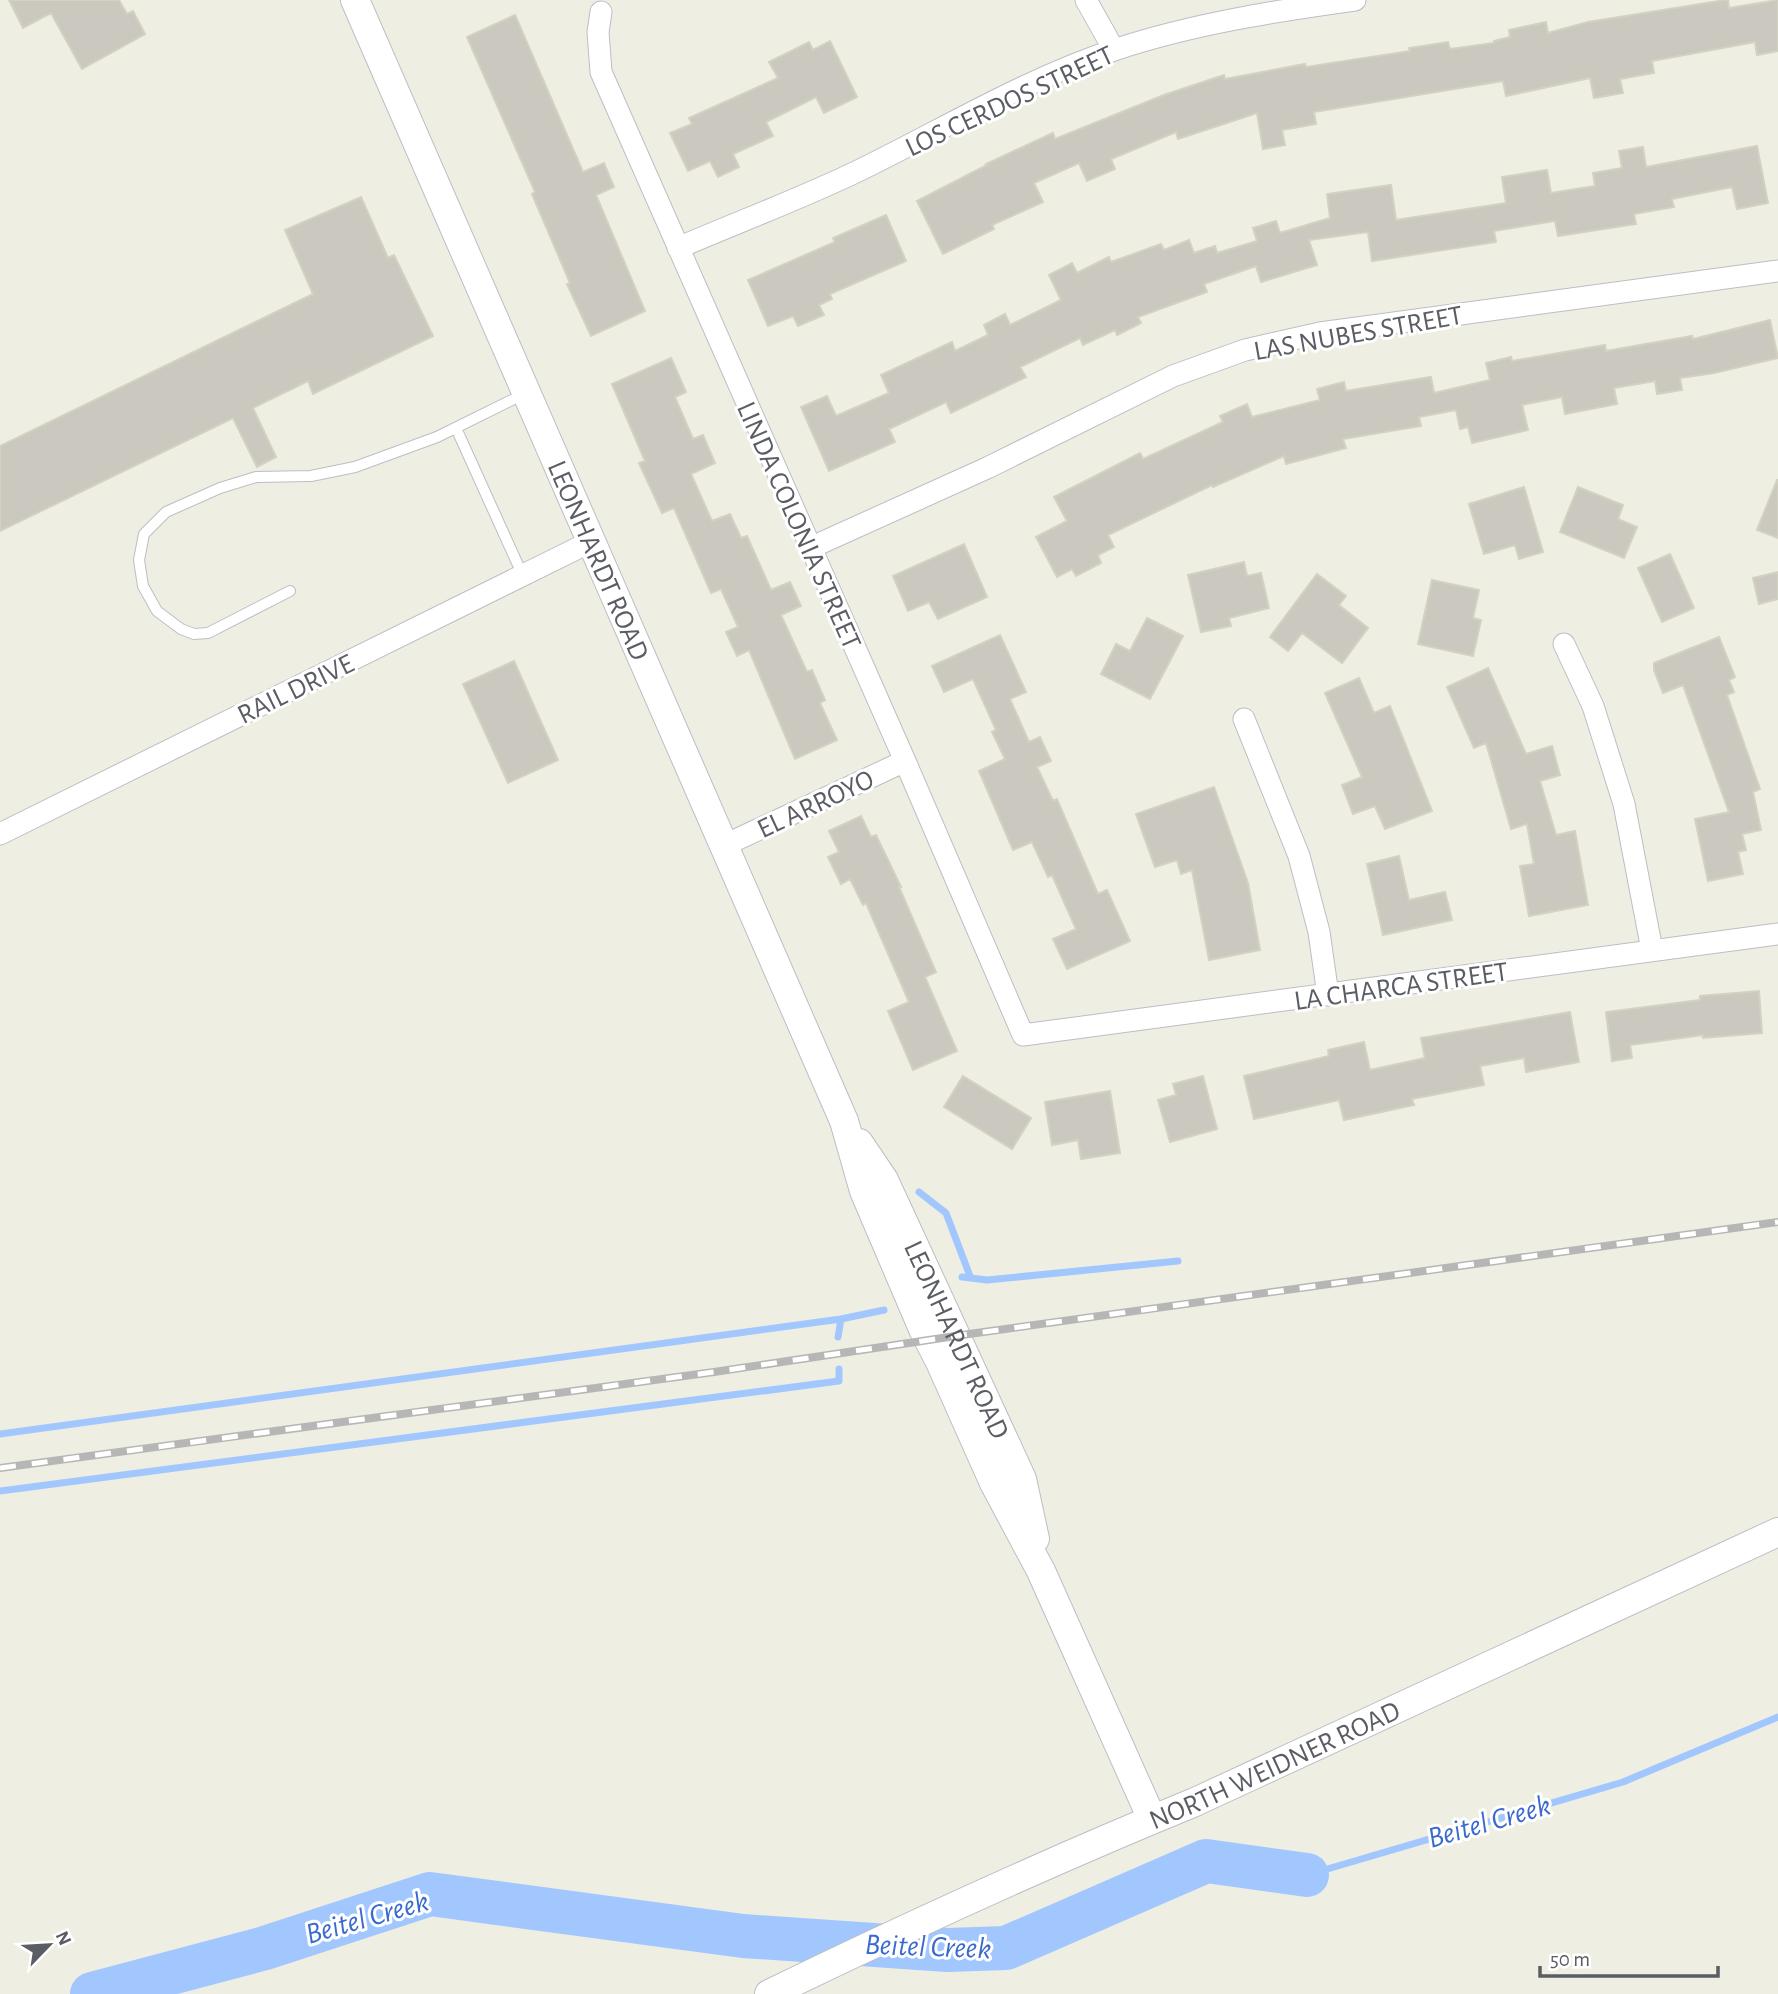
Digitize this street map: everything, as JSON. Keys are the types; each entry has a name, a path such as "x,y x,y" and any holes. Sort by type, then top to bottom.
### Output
{"street":[{"name":"LEONHARDT ROAD","path":"355,0 844,1121 864,1191 923,1329 994,1483 1041,1572 1152,1819"},
{"path":"1086,0 1114,50"},
{"name":"LOS CERDOS STREET","path":"678,248 857,172 992,102 1052,74 1114,50 1150,38 1208,25 1355,0"},
{"name":"LINDA COLONIA STREET","path":"601,12 598,32 601,72 1023,1035"},
{"name":"LAS NUBES STREET","path":"810,548 987,468 1173,376 1245,350 1320,333 1778,271"},
{"name":"RAIL DRIVE","path":"0,834 590,542"},
{"path":"1564,644 1593,706 1623,804 1652,950"},
{"path":"1244,719 1299,856 1319,932 1328,995"},
{"name":"EL ARROYO","path":"725,845 905,761"},
{"name":"LA CHARCA STREET","path":"1023,1035 1778,934"},
{"name":"NORTH WEIDNER ROAD","path":"769,1994 939,1913 1195,1802 1778,1532"}],"lane":[{"path":"290,591 208,633 194,634 181,629 157,611 143,586 139,560 144,534 166,512 219,488 256,477 311,477 355,467 456,428 526,393"},
{"path":"456,428 523,576"}],"building":[{"path":"9,0 119,0 127,14 133,11 145,34 82,69 51,13 23,28"},
{"path":"1728,0 1729,8 1778,0 1778,51 1757,55 1755,42 1652,61 1654,73 1620,79 1623,93 1594,98 1590,78 1506,96 1503,81 1314,112 1316,124 1282,130 1285,145 1263,149 1257,113 1178,139 1176,132 1111,159 1115,169 1087,181 1079,163 1034,183 1043,202 992,225 994,229 943,254 917,201 986,164 1053,133 1055,139 1164,95 1224,75 1225,79 1305,64 1306,67 1410,51 1409,48 1448,42 1450,49 1494,43 1510,37 1509,30 1546,22 1548,33 1588,22"},
{"path":"515,15 583,172 604,163 614,187 596,195 645,311 591,336 567,284 570,283 532,194 535,192 467,37"},
{"path":"830,41 857,97 824,113 816,97 766,122 773,136 733,154 739,167 718,177 710,161 688,171 670,133 692,124 689,118 778,78 769,62 809,42 813,50"},
{"path":"1757,146 1768,203 1737,209 1732,187 1672,199 1674,207 1634,214 1636,224 1558,236 1555,221 1494,231 1496,242 1372,261 1368,232 1309,240 1317,265 1261,282 1256,266 1204,284 1207,292 1138,317 1141,323 1117,335 1115,330 1083,345 1080,338 1020,367 1026,377 951,413 946,402 889,429 895,442 829,471 801,407 827,396 836,416 889,393 881,375 952,342 955,351 988,335 984,325 1005,314 1010,325 1061,300 1049,275 1072,263 1077,273 1109,257 1111,262 1161,244 1164,250 1189,240 1194,253 1215,246 1217,253 1257,241 1253,228 1276,221 1280,233 1330,218 1327,194 1391,185 1396,220 1506,203 1502,177 1547,170 1551,193 1595,186 1593,173 1622,168 1619,151 1643,147 1646,167"},
{"path":"361,197 388,258 394,255 433,336 313,394 308,381 253,408 276,457 257,467 233,418 0,531 0,446 313,294 285,230"},
{"path":"886,215 906,261 830,294 832,299 819,305 824,315 798,326 793,316 768,326 748,280 835,242 833,238"},
{"path":"1770,320 1778,358 1680,378 1682,390 1657,394 1655,381 1614,388 1617,404 1565,414 1562,397 1522,405 1528,430 1472,443 1468,427 1460,429 1456,410 1419,417 1421,426 1343,439 1346,448 1286,464 1284,456 1213,487 1212,485 1108,535 1114,547 1098,555 1101,563 1076,576 1072,569 1057,577 1036,537 1067,521 1054,497 1140,453 1143,459 1223,422 1220,416 1247,404 1252,417 1320,400 1317,389 1344,382 1346,391 1431,377 1434,393 1490,380 1486,363 1511,357 1512,361 1605,345 1606,351 1692,336 1693,339"},
{"path":"671,358 686,392 675,397 693,439 703,435 715,463 691,474 712,521 730,514 741,538 747,536 771,590 790,582 801,606 781,615 807,672 812,670 825,700 820,703 837,740 795,759 749,650 737,656 726,632 738,627 721,589 711,593 674,508 662,513 639,463 645,461 612,384"},
{"path":"1778,480 1778,538 1757,530"},
{"path":"1524,487 1543,552 1519,559 1515,545 1484,554 1469,504"},
{"path":"1578,487 1623,505 1618,519 1637,527 1624,558 1560,532"},
{"path":"964,544 987,597 938,619 929,602 908,611 893,576"},
{"path":"1670,554 1694,608 1662,622 1638,568"},
{"path":"1244,562 1247,576 1261,573 1269,608 1229,618 1231,626 1201,632 1188,575"},
{"path":"1778,572 1778,599 1759,604 1753,578"},
{"path":"1317,574 1346,596 1339,605 1368,628 1342,663 1302,633 1288,651 1270,637"},
{"path":"1432,580 1479,590 1473,618 1481,620 1473,656 1418,644"},
{"path":"1147,618 1183,636 1150,699 1101,674 1116,644 1130,651"},
{"path":"1000,635 1026,692 1010,699 1029,742 1040,737 1051,761 1037,767 1053,801 1057,799 1098,894 1107,890 1130,941 1067,969 1053,939 1076,929 1052,875 1048,877 1032,842 1013,850 979,771 1005,759 992,732 996,730 973,679 944,692 932,666"},
{"path":"1719,637 1735,677 1729,680 1734,692 1727,695 1760,789 1753,792 1761,830 1742,834 1746,850 1738,852 1743,874 1708,881 1695,819 1729,812 1683,685 1663,693 1654,663"},
{"path":"514,661 558,760 508,783 463,684"},
{"path":"1488,668 1526,754 1552,746 1560,775 1540,781 1556,835 1575,831 1588,905 1529,916 1520,866 1534,864 1527,824 1511,829 1486,743 1474,748 1447,687"},
{"path":"1359,678 1374,713 1390,706 1432,811 1385,829 1375,806 1353,814 1342,785 1362,777 1325,693"},
{"path":"1214,787 1248,883 1260,950 1209,960 1192,870 1181,874 1177,860 1155,867 1136,814"},
{"path":"861,816 871,837 876,835 901,887 936,972 925,977 957,1051 913,1070 888,1011 909,1002 866,903 863,905 850,879 841,884 828,857 839,852 829,831"},
{"path":"1399,856 1409,900 1445,892 1452,920 1383,935 1367,864"},
{"path":"1759,991 1762,1033 1703,1038 1703,1035 1630,1045 1632,1058 1612,1061 1606,1012 1700,1000 1700,996"},
{"path":"1570,1012 1579,1062 1526,1072 1524,1058 1480,1066 1484,1085 1412,1099 1414,1105 1344,1120 1339,1100 1254,1119 1244,1076 1329,1056 1328,1050 1364,1042 1370,1070 1425,1058 1421,1038"},
{"path":"963,1076 1031,1118 1012,1149 944,1107"},
{"path":"1203,1076 1217,1129 1170,1142 1158,1100 1176,1095 1173,1084"},
{"path":"1110,1091 1120,1153 1081,1159 1078,1140 1052,1145 1045,1102"}],"waterway":[{"path":"919,1192 946,1213 970,1276"},
{"path":"962,1277 987,1280 1178,1261"},
{"path":"0,1434 841,1319 884,1310"},
{"path":"838,1337 841,1319"},
{"path":"0,1491 839,1381 839,1369"},
{"name":"Beitel Creek","path":"1307,1875 1623,1782 1778,1717"},
{"name":"Beitel Creek","path":"92,1994 265,1948 430,1894 743,1936 947,1950 1006,1948 1206,1861 1307,1875"}],"railway":[{"path":"0,1468 714,1372 1778,1222"}]}
